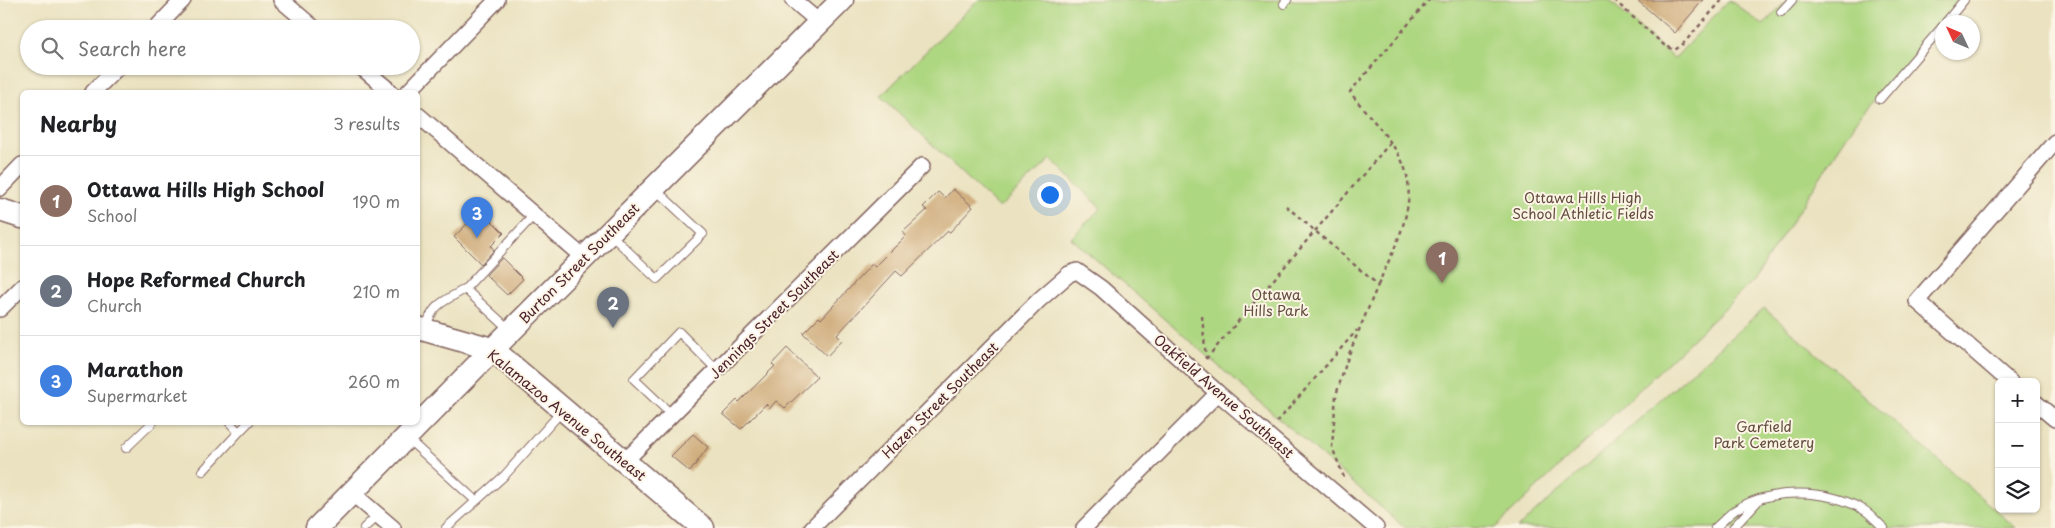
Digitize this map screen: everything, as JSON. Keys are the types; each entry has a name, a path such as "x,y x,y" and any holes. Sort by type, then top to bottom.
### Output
{"main road":[{"name":"Burton Street Southeast","path":"420,423 842,0"},
{"path":"0,210 20,216"},
{"name":"Kalamazoo Avenue Southeast","path":"422,329 492,349 703,528"},
{"name":"Burton Street Southeast","path":"317,528 418,425"}],"street":[{"path":"164,20 183,0"},
{"path":"281,0 304,20"},
{"path":"410,90 497,0"},
{"path":"793,0 819,22"},
{"path":"95,90 110,75"},
{"path":"371,75 389,90"},
{"path":"420,117 584,258"},
{"path":"2005,378 1917,301 2055,142"},
{"name":"Jennings Street Southeast","path":"625,461 922,166"},
{"path":"0,188 20,167"},
{"name":"Oakfield Avenue Southeast","path":"1069,274 1077,271 1101,288 1218,393 1376,528"},
{"name":"Hazen Street Southeast","path":"812,528 1039,300 1069,274"},
{"path":"0,309 20,289"},
{"path":"1084,528 1218,393"},
{"path":"2040,406 2055,419"},
{"path":"352,493 393,528"}],"lane":[{"path":"1781,12 1792,0"},
{"path":"1952,15 1964,0"},
{"path":"1880,99 1935,35"},
{"path":"609,233 657,279 703,234 654,188"},
{"path":"422,329 429,316 440,303 451,295 465,289 534,216"},
{"path":"465,289 511,331"},
{"path":"672,415 634,379 679,332 717,370"},
{"path":"446,528 529,450 563,409"},
{"path":"126,448 150,425"},
{"path":"232,425 239,432"},
{"path":"203,471 246,425"},
{"path":"406,437 476,501"},
{"path":"1715,528 1735,510 1760,499 1789,494 1833,496 1865,511 1884,528"},
{"path":"1733,528 1760,499"},
{"path":"364,528 378,515"}],"path":[{"path":"1345,480 1332,447 1336,395 1360,326 1406,220 1408,202 1408,185 1404,165 1397,152 1350,92 1429,0"},
{"path":"1614,0 1664,45 1675,50 1683,44 1722,0"},
{"path":"1202,316 1206,359 1390,143"},
{"path":"1286,206 1378,285"},
{"path":"1277,422 1360,326"}],"green space":[{"name":"Ottawa Hills High School Athletic Fields","path":"978,0 1609,0 1674,59 1729,0 1763,25 1787,0 1963,0 1950,15 1935,15 1935,32 1856,122 1753,281 1495,528 1405,528 1071,238 1101,208 1051,159 999,208 881,96"},
{"name":"Garfield Park Cemetery","path":"1764,308 1995,510 1995,513 1999,513 2016,528 1517,528"}],"building":[{"path":"1637,0 1703,0 1675,33"},
{"path":"953,189 973,207 950,232 948,231 902,276 896,271 837,335 842,340 827,356 803,333 819,317 821,319 872,264 875,267 906,236 903,232 927,210 923,207 938,192 945,198"},
{"path":"481,210 504,233 491,246 494,250 481,264 454,237"},
{"path":"502,258 523,279 507,295 486,275"},
{"path":"787,348 817,377 785,408 776,401 770,408 766,404 741,429 723,414 737,400 739,402 775,366 772,364"},
{"path":"693,434 708,447 690,472 671,456"}],"place":[{"name":"Marathon","path":"477,238"},
{"name":"Ottawa Hills High School","path":"1442,283"},
{"name":"Hope Reformed Church","path":"613,328"}],"park label":[{"name":"Ottawa Hills Park","path":"1276,302"}]}
